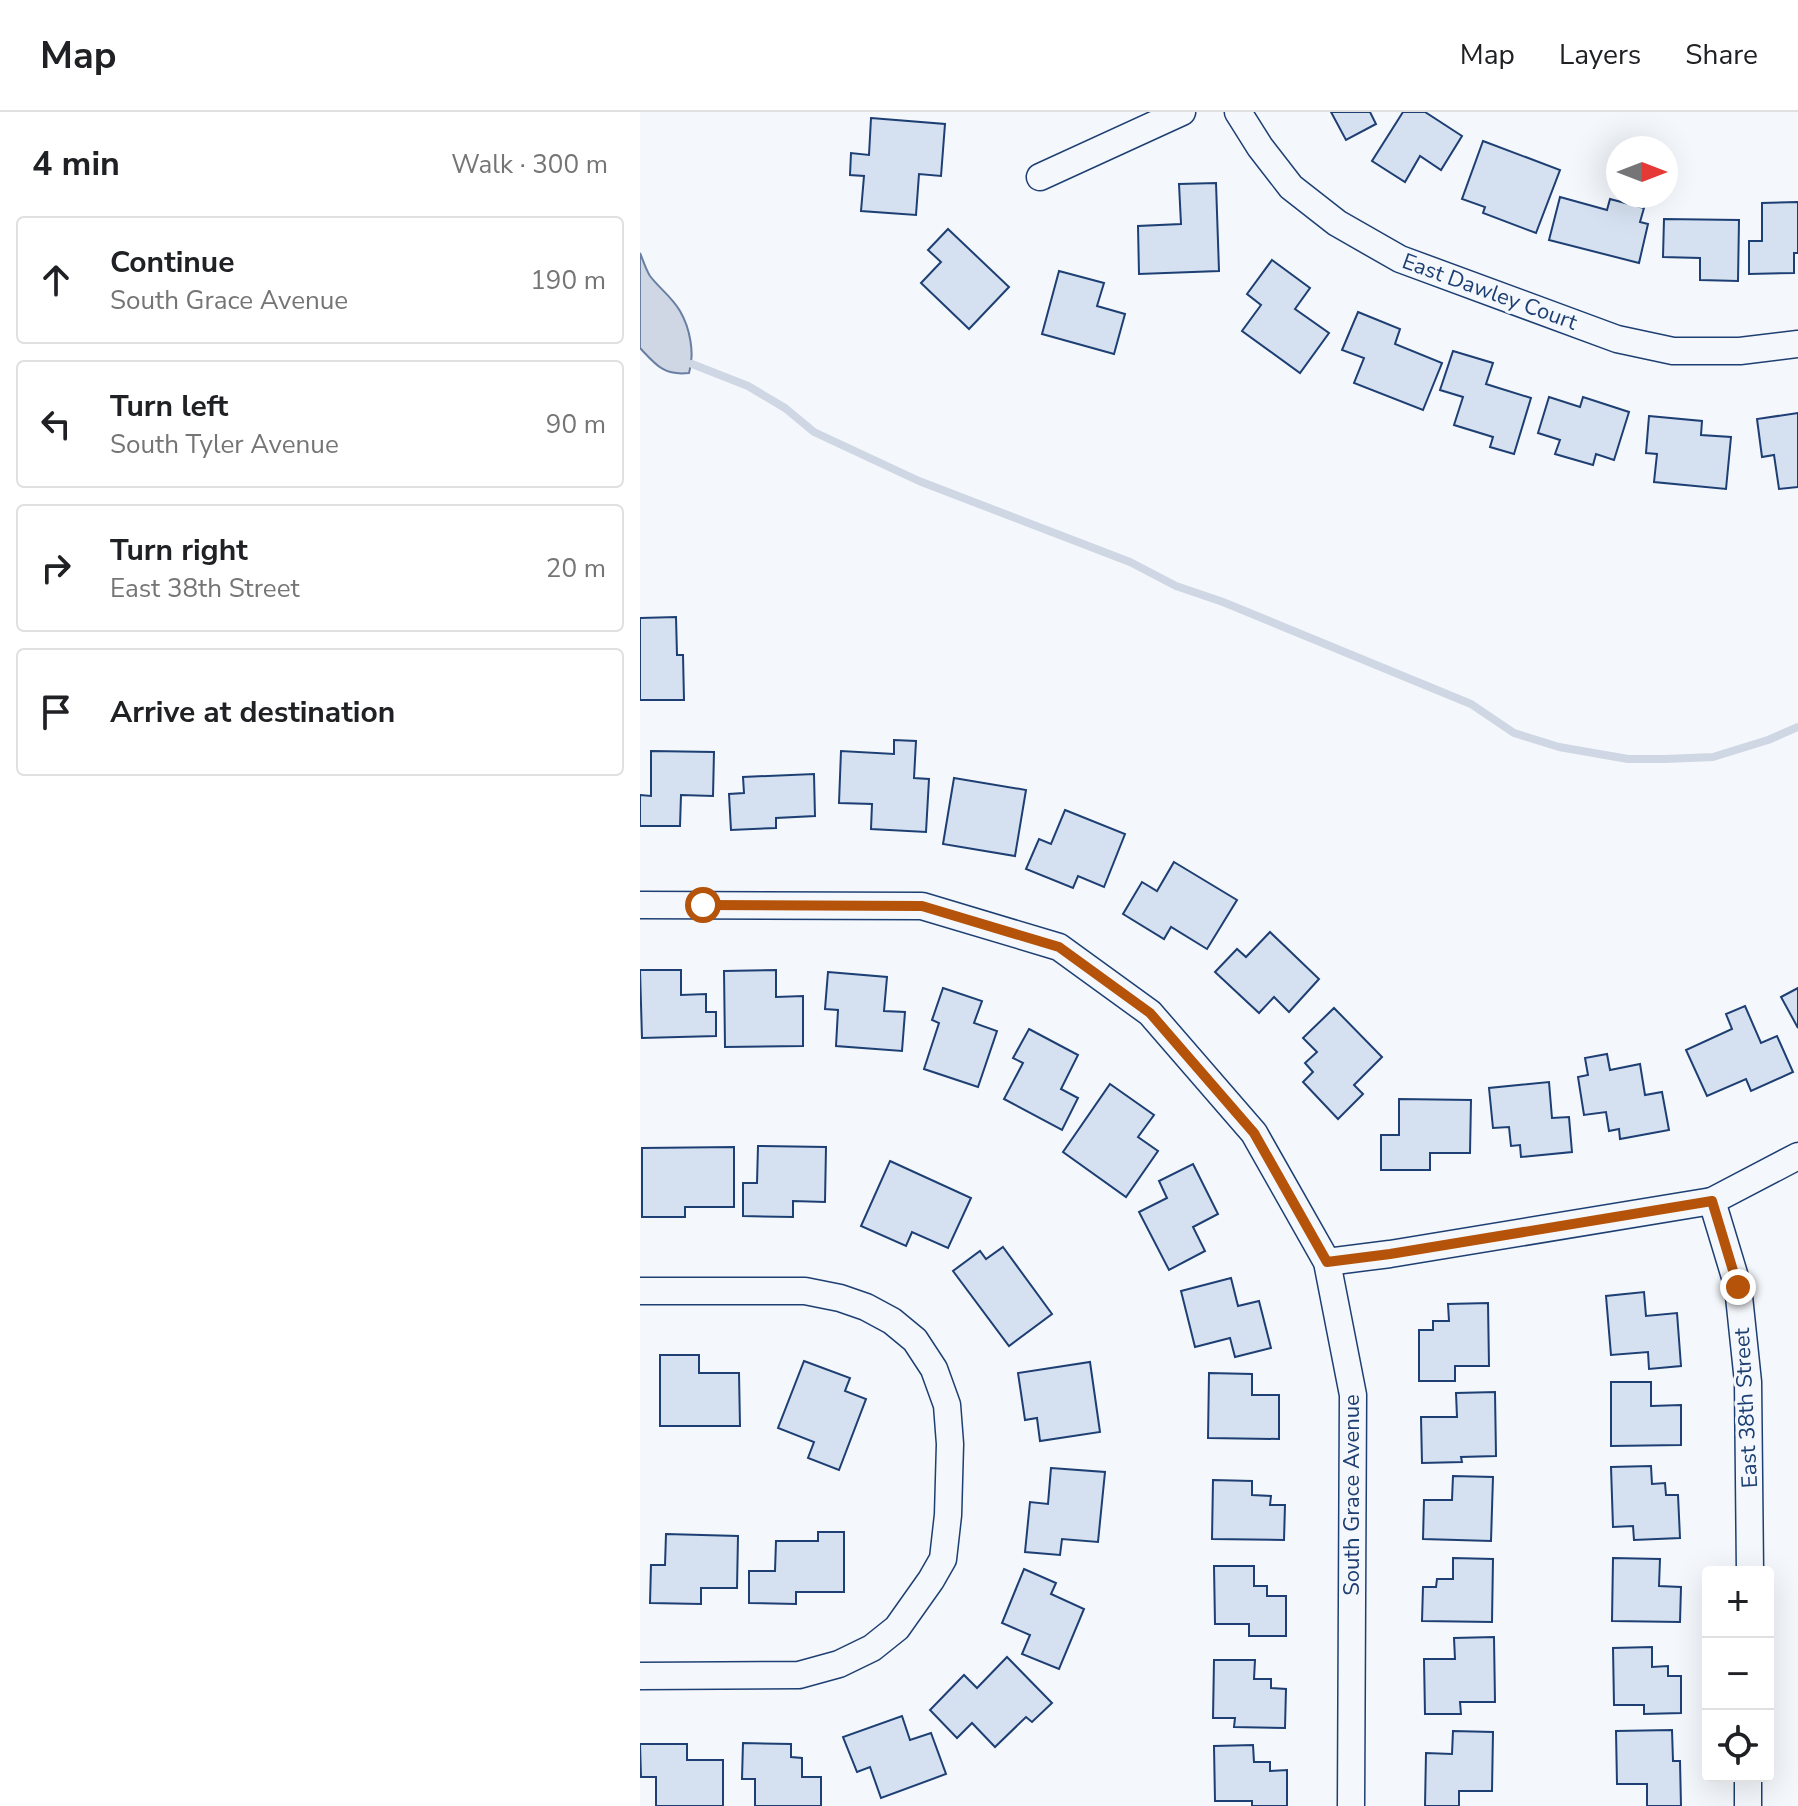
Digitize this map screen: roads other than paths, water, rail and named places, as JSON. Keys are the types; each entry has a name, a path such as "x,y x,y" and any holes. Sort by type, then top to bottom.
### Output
{"street":[{"path":"1040,177 1182,112"},
{"name":"East Dawley Court","path":"1238,112 1291,187 1337,223 1400,259 1617,339 1673,351 1740,351 1798,344"},
{"name":"South Grace Avenue","path":"640,905 922,906 1059,947 1150,1013 1254,1133 1327,1262 1353,1395 1351,1806"},
{"path":"1327,1262 1712,1201 1798,1156"},
{"name":"East 38th Street","path":"1712,1201 1738,1287 1748,1382 1750,1566"},
{"path":"640,1291 805,1291 866,1307 892,1321 915,1340 934,1369 947,1405 950,1444 943,1559 897,1628 872,1648 839,1664 799,1675 640,1676"},
{"path":"1748,1782 1748,1806"}],"waterway":[{"path":"692,364 748,386 785,408 814,432 919,481 1130,562 1176,586 1223,602 1471,704 1514,733 1559,747 1628,759 1664,759 1713,757 1798,727"}]}
